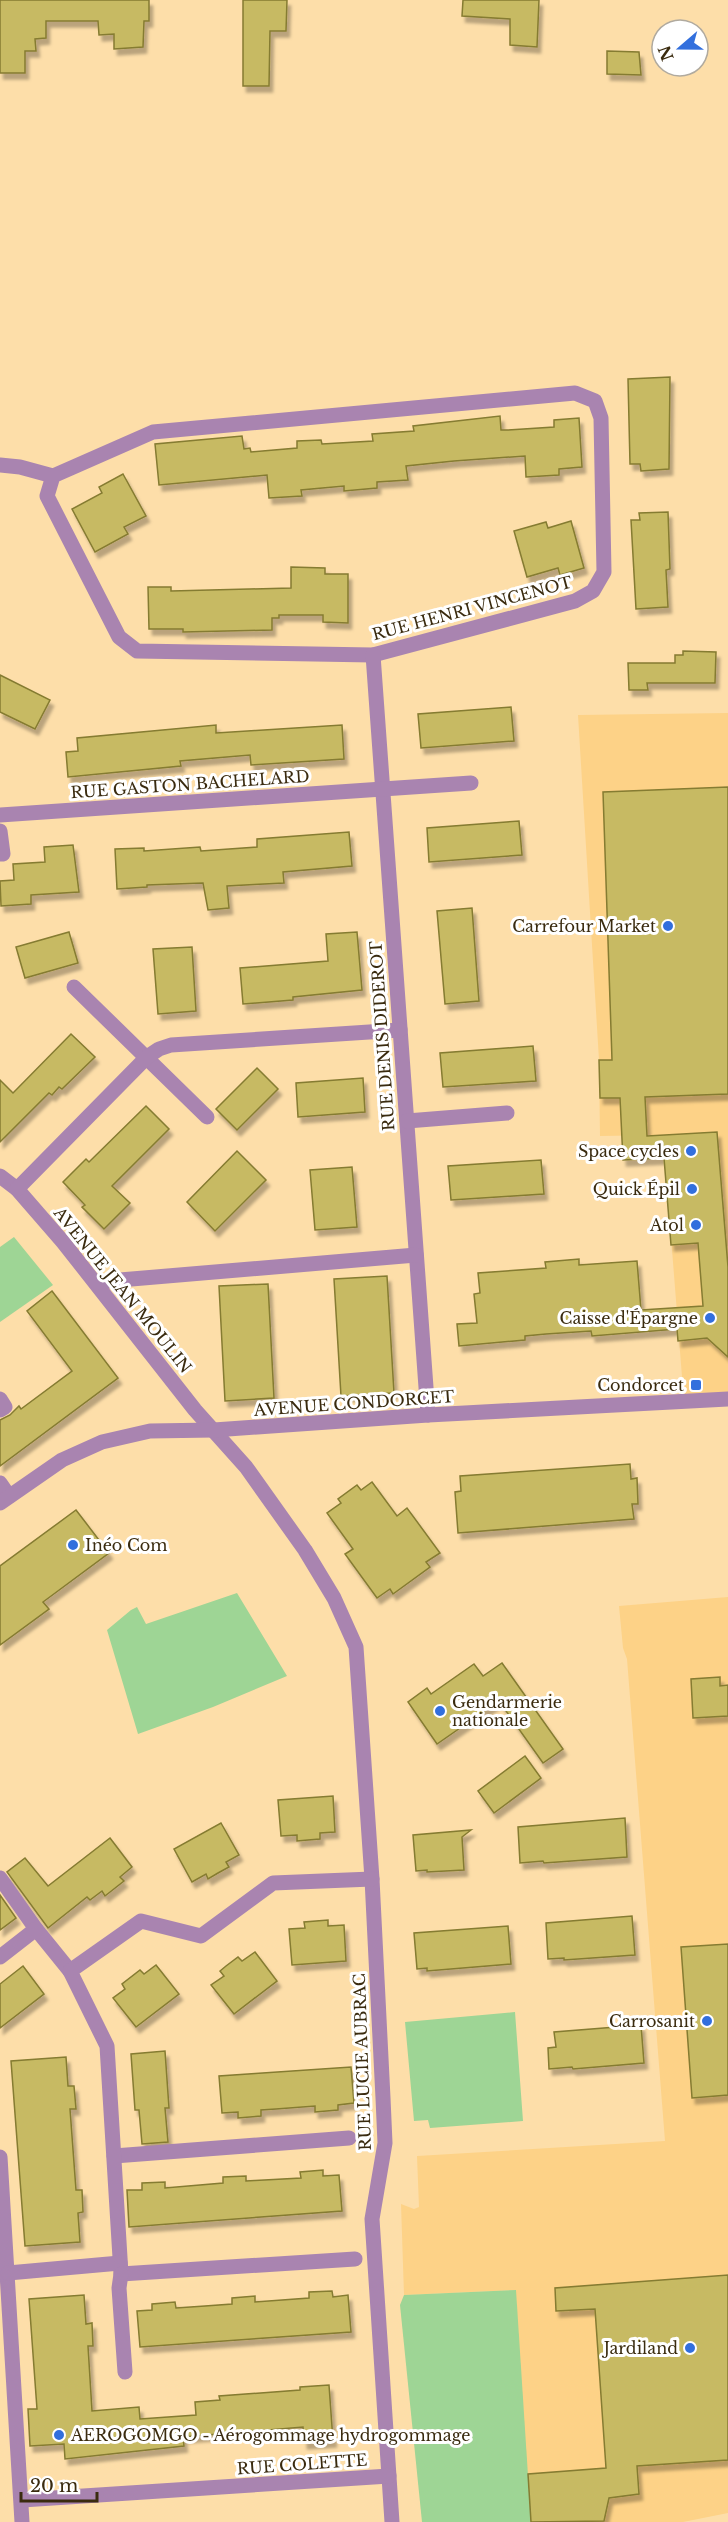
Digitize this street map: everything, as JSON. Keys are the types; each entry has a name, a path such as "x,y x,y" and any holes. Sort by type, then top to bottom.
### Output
{"street":[{"name":"RUE HENRI VINCENOT","path":"575,393 595,401 601,418 604,573 593,591 574,601 373,655 137,651 119,637 47,496 53,476 153,432 575,393"},
{"path":"0,465 20,467 53,476"},
{"name":"RUE DENIS DIDEROT","path":"373,655 428,1415"},
{"name":"RUE GASTON BACHELARD","path":"0,815 471,783"},
{"path":"0,831 3,854 0,854"},
{"path":"74,987 207,1117"},
{"path":"17,1189 147,1058 159,1049 171,1045 400,1030"},
{"path":"407,1121 507,1113"},
{"name":"AVENUE JEAN MOULIN","path":"0,1176 17,1189 96,1282 195,1410 246,1467 305,1550 334,1598 356,1647"},
{"path":"96,1282 416,1255"},
{"path":"0,1399 5,1407 0,1410"},
{"name":"AVENUE CONDORCET","path":"3,1494 62,1460 102,1442 150,1431 214,1430 428,1415 728,1399"},
{"name":"RUE LUCIE AUBRAC","path":"356,1647 372,1879 385,2143 372,2219 392,2522"},
{"path":"0,1878 36,1929 70,1971 107,2046 120,2269 118,2289 125,2372"},
{"path":"70,1971 141,1921 201,1936 273,1883 372,1879"},
{"path":"0,1957 36,1929"},
{"path":"114,2156 349,2138"},
{"path":"0,2157 22,2522"},
{"path":"8,2273 355,2259"},
{"name":"RUE COLETTE","path":"22,2500 389,2476"}],"shaded area":[{"path":"728,713 728,1399 684,1402 663,1135 600,1136 599,1060 578,715"},
{"path":"728,1597 728,2513 683,2522 530,2522 515,2290 404,2295 401,2204 414,2209 419,2207 417,2156 665,2141 627,1659 623,1648 619,1606"}],"green space":[{"path":"14,1237 53,1285 0,1322 0,1247"},
{"path":"237,1593 287,1676 213,1707 138,1734 107,1630 137,1607 146,1624"},
{"path":"515,2012 523,2121 430,2128 428,2120 414,2121 405,2022"},
{"path":"516,2290 531,2522 422,2522 400,2305 404,2295"}],"building":[{"path":"0,0 149,0 149,21 144,21 143,47 114,49 114,34 99,35 98,21 46,21 46,38 35,39 36,51 25,51 25,73 0,73"},
{"path":"243,0 287,0 286,31 270,31 269,86 243,86"},
{"path":"463,0 539,0 537,47 510,45 510,19 462,16"},
{"path":"607,51 639,52 641,75 607,74"},
{"path":"670,377 669,469 641,471 640,464 630,464 628,379"},
{"path":"500,416 501,430 554,427 554,420 579,418 582,467 559,469 559,475 526,477 525,456 454,461 406,466 408,480 377,482 377,488 344,491 344,486 301,490 302,496 269,498 267,475 159,485 155,444 242,436 244,449 250,448 251,452 297,448 297,441 321,440 322,444 373,441 372,434 414,431 413,426"},
{"path":"123,474 146,516 124,527 128,534 95,552 72,509 102,493 99,487"},
{"path":"668,512 670,569 666,570 668,607 636,609 631,520 640,520 639,513"},
{"path":"571,521 584,568 560,575 558,568 527,577 514,531 546,522 548,528"},
{"path":"291,567 325,568 325,574 348,574 348,623 323,622 323,615 279,615 279,618 272,618 272,630 183,632 183,629 149,629 148,587 171,587 171,591 291,588"},
{"path":"683,651 716,652 715,683 647,683 648,690 629,690 628,663 675,663 675,655 683,655"},
{"path":"0,675 50,700 35,729 0,712"},
{"path":"511,707 514,741 421,748 418,714"},
{"path":"216,725 216,733 342,725 344,759 251,765 250,755 180,761 181,766 68,777 66,752 78,751 77,738"},
{"name":"Carrefour Market","path":"728,787 728,1094 645,1097 647,1136 717,1132 728,1267 728,1357 707,1338 678,1341 677,1329 592,1336 591,1331 546,1334 525,1336 525,1340 459,1346 457,1324 477,1323 474,1294 480,1293 478,1273 546,1268 545,1262 579,1259 579,1265 637,1261 641,1310 703,1306 698,1243 671,1245 664,1158 623,1160 620,1098 600,1098 599,1060 612,1060 603,792"},
{"path":"519,821 522,855 429,862 427,828"},
{"path":"349,832 352,866 283,872 284,883 227,886 229,908 208,910 203,883 147,885 147,887 117,889 115,849 144,848 144,851 200,847 201,851 257,847 257,839"},
{"path":"73,845 79,892 31,895 31,904 1,906 0,881 14,880 13,864 45,862 44,847"},
{"path":"472,908 479,1001 445,1004 437,911"},
{"path":"69,932 78,963 25,978 16,947"},
{"path":"357,932 362,990 293,997 293,1000 243,1004 240,968 328,961 326,934"},
{"path":"192,947 196,1011 158,1014 153,949"},
{"path":"71,1034 95,1057 62,1089 59,1087 52,1095 49,1093 0,1142 0,1080 13,1093"},
{"path":"533,1046 536,1081 443,1087 440,1053"},
{"path":"257,1068 278,1089 237,1130 216,1109"},
{"path":"363,1078 365,1112 298,1117 296,1083"},
{"path":"146,1106 169,1129 112,1186 130,1203 104,1229 82,1207 85,1205 63,1182 86,1159 89,1162"},
{"path":"237,1151 266,1180 215,1231 187,1202"},
{"path":"541,1160 544,1194 451,1200 448,1166"},
{"path":"352,1167 357,1227 315,1230 310,1170"},
{"path":"387,1276 394,1393 341,1396 334,1279"},
{"path":"268,1284 274,1398 225,1401 219,1286"},
{"path":"52,1291 118,1378 0,1466 0,1420 10,1415 19,1406 21,1409 72,1371 27,1311"},
{"path":"630,1464 631,1479 637,1478 638,1504 632,1504 634,1519 458,1533 455,1492 461,1491 460,1476"},
{"path":"372,1482 397,1516 407,1508 440,1553 426,1562 430,1567 393,1594 390,1589 377,1598 345,1554 353,1549 327,1513 341,1503 338,1499 357,1485 361,1490"},
{"path":"76,1510 109,1553 43,1602 49,1609 0,1645 0,1566"},
{"path":"502,1663 563,1749 543,1763 499,1701 437,1744 408,1702 427,1688 431,1694 474,1664 483,1676"},
{"path":"720,1677 720,1686 728,1685 728,1716 693,1718 691,1679"},
{"path":"525,1756 541,1778 494,1813 478,1791"},
{"path":"333,1796 335,1832 320,1833 320,1839 297,1841 297,1835 281,1836 278,1800"},
{"path":"625,1818 627,1857 520,1863 518,1827"},
{"path":"221,1823 239,1855 226,1862 229,1867 208,1879 206,1874 192,1882 174,1849"},
{"path":"471,1830 462,1837 464,1870 416,1871 413,1835"},
{"path":"110,1838 132,1867 120,1877 124,1881 105,1896 102,1891 90,1900 87,1897 48,1928 7,1872 25,1858 48,1886"},
{"path":"0,1895 16,1918 0,1930"},
{"path":"632,1916 635,1955 548,1959 546,1923"},
{"path":"328,1920 328,1926 344,1925 346,1961 292,1965 289,1929 305,1928 304,1922"},
{"path":"508,1926 511,1964 427,1971 427,1968 417,1969 414,1933"},
{"name":"Carrosanit","path":"728,1944 728,2095 692,2098 681,1947"},
{"path":"255,1952 277,1981 234,2014 211,1985 224,1976 220,1971 238,1957 242,1961"},
{"path":"156,1965 179,1994 136,2027 113,1998 125,1989 122,1984 140,1970 144,1974"},
{"path":"23,1966 44,1994 0,2028 0,1984"},
{"path":"641,2025 644,2063 549,2069 548,2048 556,2047 554,2032"},
{"path":"165,2051 169,2108 165,2108 168,2142 142,2144 139,2110 135,2110 131,2054"},
{"path":"66,2057 68,2086 74,2086 76,2109 70,2109 76,2190 82,2190 83,2212 78,2213 80,2242 25,2246 11,2061"},
{"path":"351,2067 354,2103 338,2105 338,2110 315,2112 315,2106 261,2110 261,2116 238,2118 238,2112 222,2113 219,2076"},
{"path":"323,2170 323,2176 339,2175 342,2211 129,2227 127,2190 142,2190 142,2183 165,2182 165,2188 223,2183 223,2177 246,2176 246,2181 301,2178 300,2172"},
{"path":"728,2275 728,2460 637,2466 639,2494 609,2498 604,2521 531,2522 528,2474 606,2468 595,2309 556,2311 555,2288"},
{"path":"332,2291 333,2297 348,2295 351,2332 140,2347 137,2311 152,2310 152,2304 175,2302 176,2308 205,2306 232,2304 232,2298 255,2296 255,2302 309,2298 309,2292"},
{"path":"84,2295 86,2324 92,2323 93,2346 88,2346 92,2411 139,2407 140,2419 196,2415 195,2402 220,2400 219,2396 300,2390 300,2387 329,2385 333,2441 304,2443 303,2427 183,2437 184,2446 65,2459 64,2444 30,2446 28,2409 37,2409 29,2299"}],"place":[{"name":"Carrefour Market","path":"668,926"},
{"name":"Space cycles","path":"691,1151"},
{"name":"Quick Épil","path":"692,1189"},
{"name":"Atol","path":"696,1225"},
{"name":"Caisse d'Épargne","path":"710,1318"},
{"name":"Condorcet","path":"696,1385"},
{"name":"Inéo Com","path":"73,1545"},
{"name":"Gendarmerie nationale","path":"440,1711"},
{"name":"Carrosanit","path":"707,2021"},
{"name":"Jardiland","path":"690,2348"},
{"name":"AEROGOMGO - Aérogommage hydrogommage","path":"59,2435"}]}
